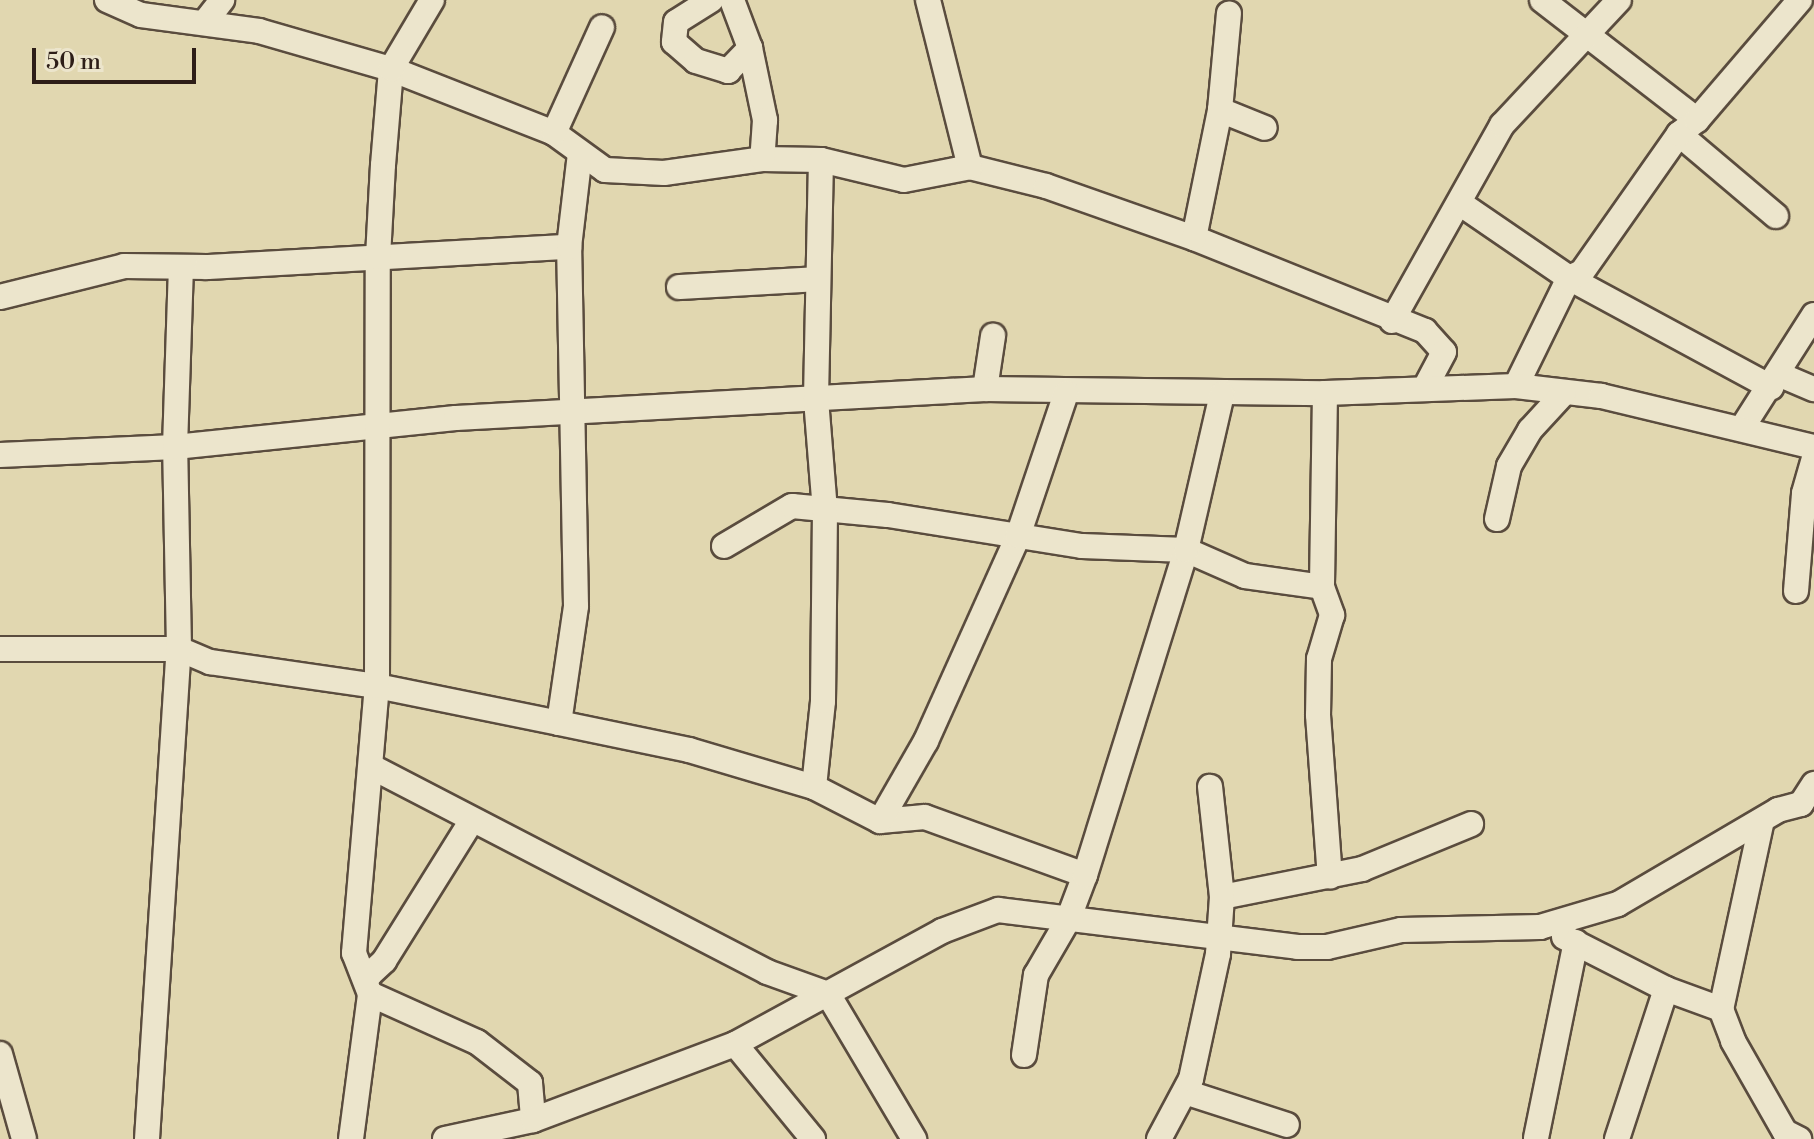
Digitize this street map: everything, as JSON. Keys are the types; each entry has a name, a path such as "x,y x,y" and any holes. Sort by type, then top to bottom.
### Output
{"street":[{"path":"107,0 141,15 259,31 391,69 554,133 605,170 664,173 762,159 821,160 904,180 970,167 1046,186 1194,238 1341,295 1392,321 1425,331 1444,352 1425,387"},
{"path":"205,22 222,0"},
{"path":"351,1139 370,994 354,953 377,686 378,257 391,69 432,0"},
{"path":"711,0 676,22 674,42 696,61 728,71 750,48"},
{"path":"732,0 750,48 765,120 762,159"},
{"path":"928,0 970,167"},
{"path":"1542,0 1589,37 1688,127 1776,216"},
{"path":"1392,321 1461,204 1502,125 1589,37 1619,0"},
{"path":"1516,386 1569,278 1582,272 1688,127 1800,0"},
{"path":"1194,238 1220,110 1229,13"},
{"path":"554,133 602,27"},
{"path":"1220,110 1265,128"},
{"path":"559,723 576,606 569,247 580,154"},
{"path":"814,787 823,701 825,511 816,398 816,279 821,160"},
{"path":"1461,204 1569,278 1774,381 1814,389"},
{"path":"0,297 124,266 181,268 569,247"},
{"path":"147,1139 179,649 175,447 181,268"},
{"path":"679,287 816,279"},
{"path":"1742,428 1814,315"},
{"path":"985,389 993,336"},
{"path":"0,455 175,447 573,410 985,389 1222,394 1516,386 1601,396 1814,447"},
{"path":"880,821 926,741 1018,536 1066,393"},
{"path":"1325,393 1322,587 1332,615 1319,659 1318,715 1330,877"},
{"path":"1497,519 1509,466 1530,430 1564,393"},
{"path":"1024,1055 1036,975 1068,920 1085,875 1186,550 1222,394"},
{"path":"1796,591 1804,493 1814,458"},
{"path":"724,546 792,506 888,515 1082,546 1186,550 1245,576 1322,587"},
{"path":"0,649 179,649 210,662 377,686 689,750 814,787 880,821 925,817 1085,875"},
{"path":"372,767 471,822 767,972 828,994 914,1139"},
{"path":"1159,1139 1185,1092 1200,1048 1218,954 1216,934 1222,897 1210,787"},
{"path":"445,1139 533,1120 735,1044 942,931 998,910 1327,947 1401,930 1540,927 1618,904 1762,820 1810,800"},
{"path":"1762,820 1721,1009 1733,1041 1785,1132 1799,1139"},
{"path":"362,970 369,975 384,961 471,822"},
{"path":"1222,897 1362,869 1471,824"},
{"path":"1540,927 1576,942 1666,989 1721,1009"},
{"path":"1536,1138 1576,942"},
{"path":"1617,1139 1666,989"},
{"path":"370,994 477,1042 509,1066 530,1083 533,1120"},
{"path":"735,1044 813,1139"},
{"path":"0,1054 24,1139"},
{"path":"1185,1092 1287,1125"}]}
